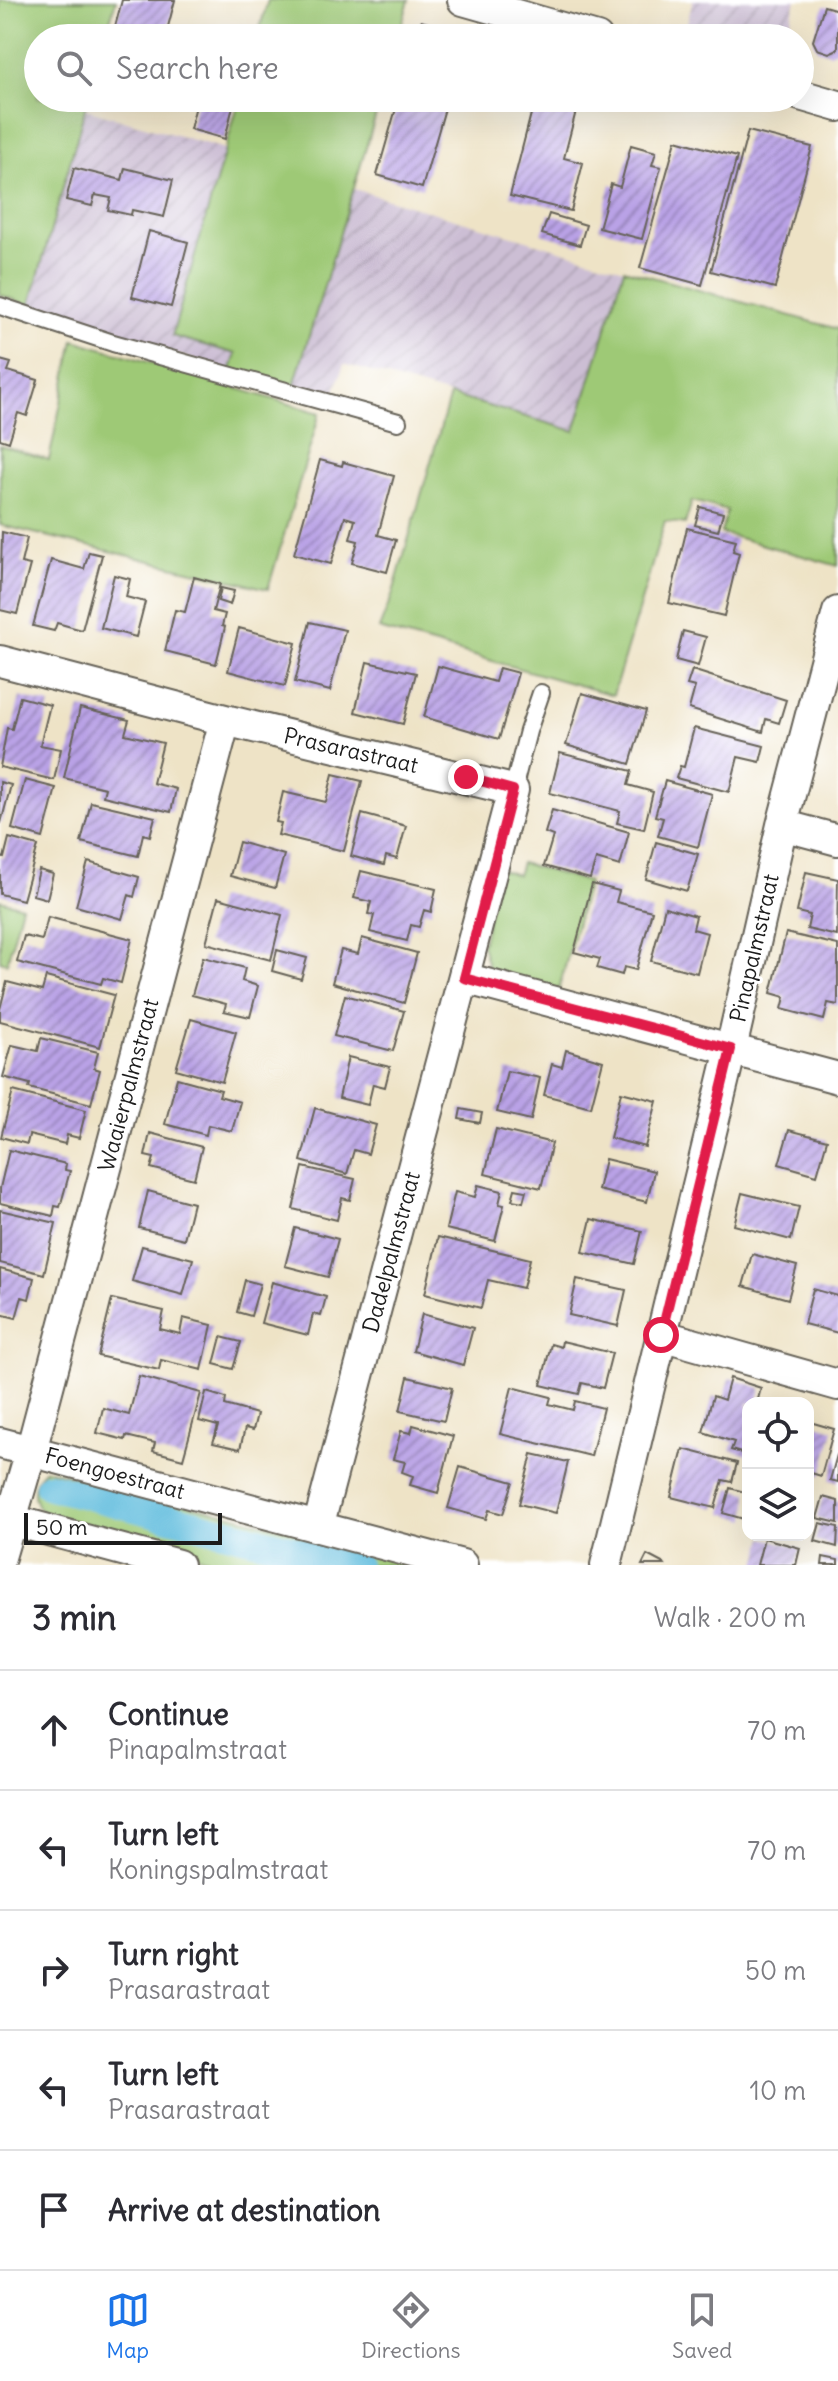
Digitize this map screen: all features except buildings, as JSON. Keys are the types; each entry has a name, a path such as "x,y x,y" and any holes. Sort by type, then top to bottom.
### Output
{"street":[{"path":"463,0 548,24"},
{"path":"814,99 838,106"},
{"name":"Pinapalmstraat","path":"606,1565 782,825 837,617"},
{"name":"Prasarastraat","path":"0,661 513,790"},
{"name":"Waaierpalmstraat","path":"0,1557 5,1518 31,1451 225,720"},
{"path":"513,790 464,978 838,1078"},
{"path":"782,825 838,840"},
{"name":"Dadelpalmstraat","path":"318,1527 464,978"},
{"path":"661,1335 838,1385"},
{"name":"Foengoestraat","path":"0,1443 462,1565"},
{"path":"5,1518 178,1565"}],"lane":[{"path":"0,306 113,343 398,422"},
{"path":"513,790 541,693"}],"shaded area":[{"path":"693,0 796,0 790,24 687,24"},
{"path":"84,112 96,112 225,149 172,335 237,354 230,372 30,305"},
{"path":"354,189 624,269 575,432 344,364 332,400 293,389"}],"green space":[{"path":"0,0 116,0 109,24 24,24 24,112 84,112 30,305 0,295"},
{"path":"268,0 409,0 402,24 261,24"},
{"path":"236,112 377,112 293,389 230,372 236,354 172,336"},
{"path":"624,269 838,329 838,566 721,533 727,510 692,501 685,524 665,521 613,695 379,629 392,596 450,395 575,431"},
{"path":"74,340 320,413 268,589 0,525 0,445 49,460"},
{"path":"521,863 588,882 559,989 489,970 482,945 499,869 517,875"},
{"path":"0,900 22,906 7,963 0,961"},
{"path":"45,1469 432,1565 230,1565 46,1515 37,1505 34,1493 37,1480"}],"waterway":[{"path":"49,1486 356,1565"}],"route":[{"path":"466,777 513,790 464,978 731,1049 661,1335"}]}
